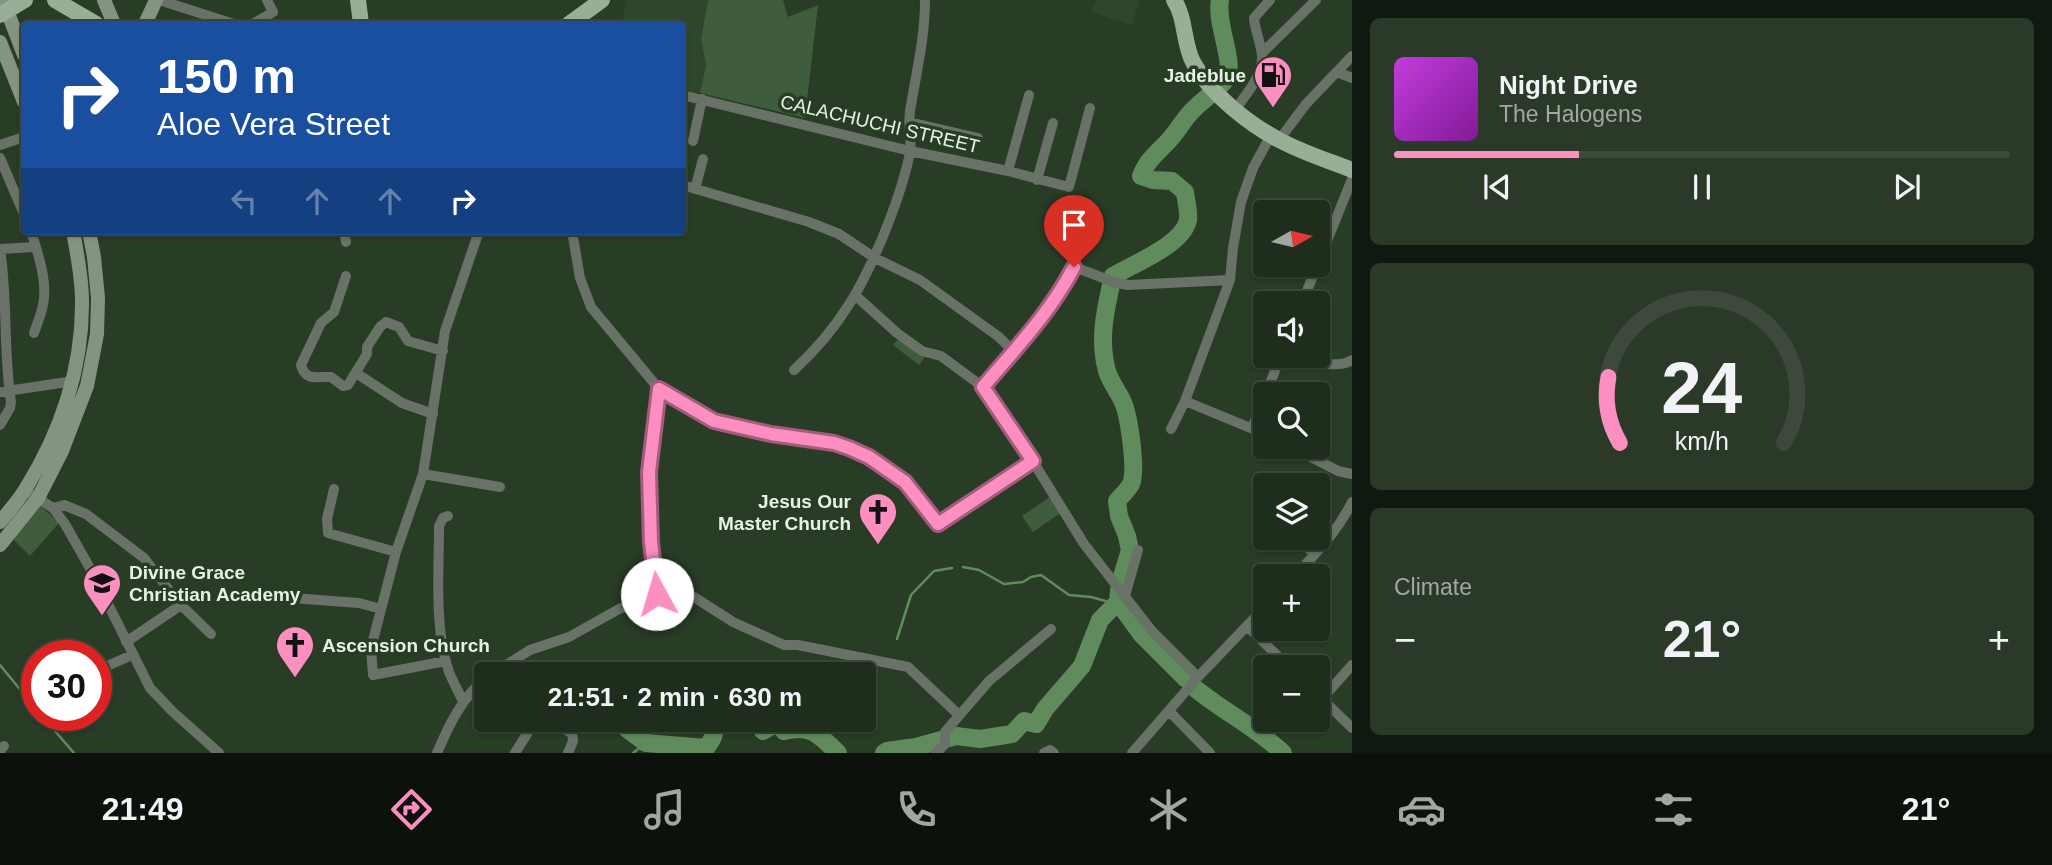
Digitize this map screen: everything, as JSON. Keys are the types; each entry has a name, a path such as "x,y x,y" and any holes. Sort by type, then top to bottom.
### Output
{"main road":[{"path":"21,48 3,9 25,0"},
{"path":"55,0 91,21"},
{"path":"104,0 113,21"},
{"path":"146,21 157,0"},
{"path":"358,0 361,21"},
{"path":"573,21 602,0"},
{"path":"1174,0 1180,11 1192,61 1206,81 1229,105 1275,138 1352,170"},
{"path":"0,42 21,94"},
{"path":"0,522 32,494 74,381 81,335 82,299 74,235"},
{"path":"0,545 62,451 87,386 97,334 98,298 90,235"}],"street":[{"path":"157,0 224,21"},
{"path":"258,21 273,12 267,0"},
{"path":"794,370 814,352 856,296 875,258 897,200 910,151 909,122 923,34 925,0"},
{"path":"1229,105 1251,88 1261,67 1262,53 1254,18 1270,0"},
{"path":"1262,53 1316,0"},
{"path":"267,16 272,21"},
{"path":"1171,429 1185,401 1230,280 1241,202 1254,167 1275,138 1352,56"},
{"path":"1337,72 1352,78"},
{"name":"CALACHUCHI STREET","path":"686,96 1069,187 1090,108"},
{"path":"1007,171 1029,96"},
{"path":"693,141 702,99"},
{"path":"909,122 978,138"},
{"path":"1037,180 1053,123"},
{"path":"0,145 21,138"},
{"path":"0,159 21,207"},
{"path":"695,189 703,159"},
{"path":"1307,291 1352,179"},
{"path":"686,186 809,222 839,234 875,258 920,280 999,337 1013,351"},
{"path":"32,235 44,293 34,333"},
{"path":"345,235 346,242"},
{"path":"446,661 373,675 372,648 396,552 423,474 445,331 478,235"},
{"path":"573,235 580,278 592,307 659,389 714,421 771,434 834,443 869,457 905,482 938,524 1033,461"},
{"path":"0,425 10,408 5,391 3,360 4,275 0,249 36,247"},
{"path":"983,387 1043,317 1060,294 1074,267 1128,285 1230,280"},
{"path":"346,276 334,312 321,323 301,365 306,376 313,379 331,377 343,386 348,385 367,355 367,347 384,322 398,327 408,341 443,351"},
{"path":"856,296 905,339 922,351 941,356 983,387 1084,544 1152,631 1199,677"},
{"path":"1330,364 1348,363 1352,360"},
{"path":"356,373 402,403 433,414"},
{"path":"5,391 74,381"},
{"path":"657,594 651,542 649,472 659,389"},
{"path":"1185,401 1252,428"},
{"path":"1315,459 1338,471 1352,474"},
{"path":"423,474 500,487"},
{"path":"334,489 327,519 328,533 396,552"},
{"path":"32,494 53,508 65,524 91,570 149,688 219,753"},
{"path":"1306,564 1328,541 1352,502"},
{"path":"53,508 64,505 86,514 144,558 181,605 211,634"},
{"path":"448,516 443,518 439,526 438,609 446,661 463,702"},
{"path":"1121,591 1138,550"},
{"path":"1310,550 1315,554"},
{"path":"512,662 530,650 569,638 618,609 657,594 680,592 694,597 733,622 784,645 797,645 908,667 959,715"},
{"path":"279,597 359,603 381,609"},
{"path":"127,642 181,605"},
{"path":"1132,753 1253,620"},
{"path":"1248,626 1277,655"},
{"path":"936,753 959,715 989,681 1051,629"},
{"path":"112,664 132,655"},
{"path":"1330,687 1352,665"},
{"path":"437,753 463,702 474,691"},
{"path":"1330,707 1352,728"},
{"path":"1169,711 1210,753"},
{"path":"515,753 528,732"},
{"path":"568,753 573,741 570,732"},
{"path":"1044,753 1048,750 1054,753"}],"shaded area":[{"path":"626,0 708,0 701,39 706,65 700,93 686,93 686,21 622,21"},
{"path":"708,0 783,0 788,17 818,5 805,118 700,93 706,65 701,39"},
{"path":"1096,0 1139,0 1132,25 1091,12"},
{"path":"902,334 927,354 919,365 893,345"},
{"path":"1051,496 1062,512 1033,532 1022,516"},
{"path":"41,506 59,523 30,556 12,538"}],"waterway":[{"path":"1186,679 1142,635 1118,602 1120,583 1130,550 1117,501 1131,484 1133,455 1125,407 1107,371 1103,335 1113,276 1167,246 1177,238 1188,220 1185,192 1172,181 1141,176 1150,160 1191,112 1226,79 1229,63 1220,20 1220,0"},
{"path":"963,567 979,570 1004,584 1023,582 1041,575 1069,595 1118,602"},
{"path":"897,639 911,595 934,571 952,568"},
{"path":"884,753 956,736 980,739 1012,734 1024,721 1036,724 1045,709 1082,666 1100,620 1118,602"},
{"path":"0,665 21,691"},
{"path":"1196,689 1283,753"},
{"path":"55,731 74,753"},
{"path":"631,732 646,743 706,748 714,732"},
{"path":"812,732 838,753"},
{"path":"633,753 646,743"}],"place":[{"name":"Jadeblue","path":"1273,109"},
{"name":"Jesus Our Master Church","path":"878,546"},
{"name":"Divine Grace Christian Academy","path":"102,617"},
{"name":"Ascension Church","path":"295,679"}],"route":[{"path":"657,594 651,542 649,472 659,389 714,421 771,434 834,443 869,457 905,482 938,524 1033,461 983,387 1043,317 1060,294 1074,267"}]}
